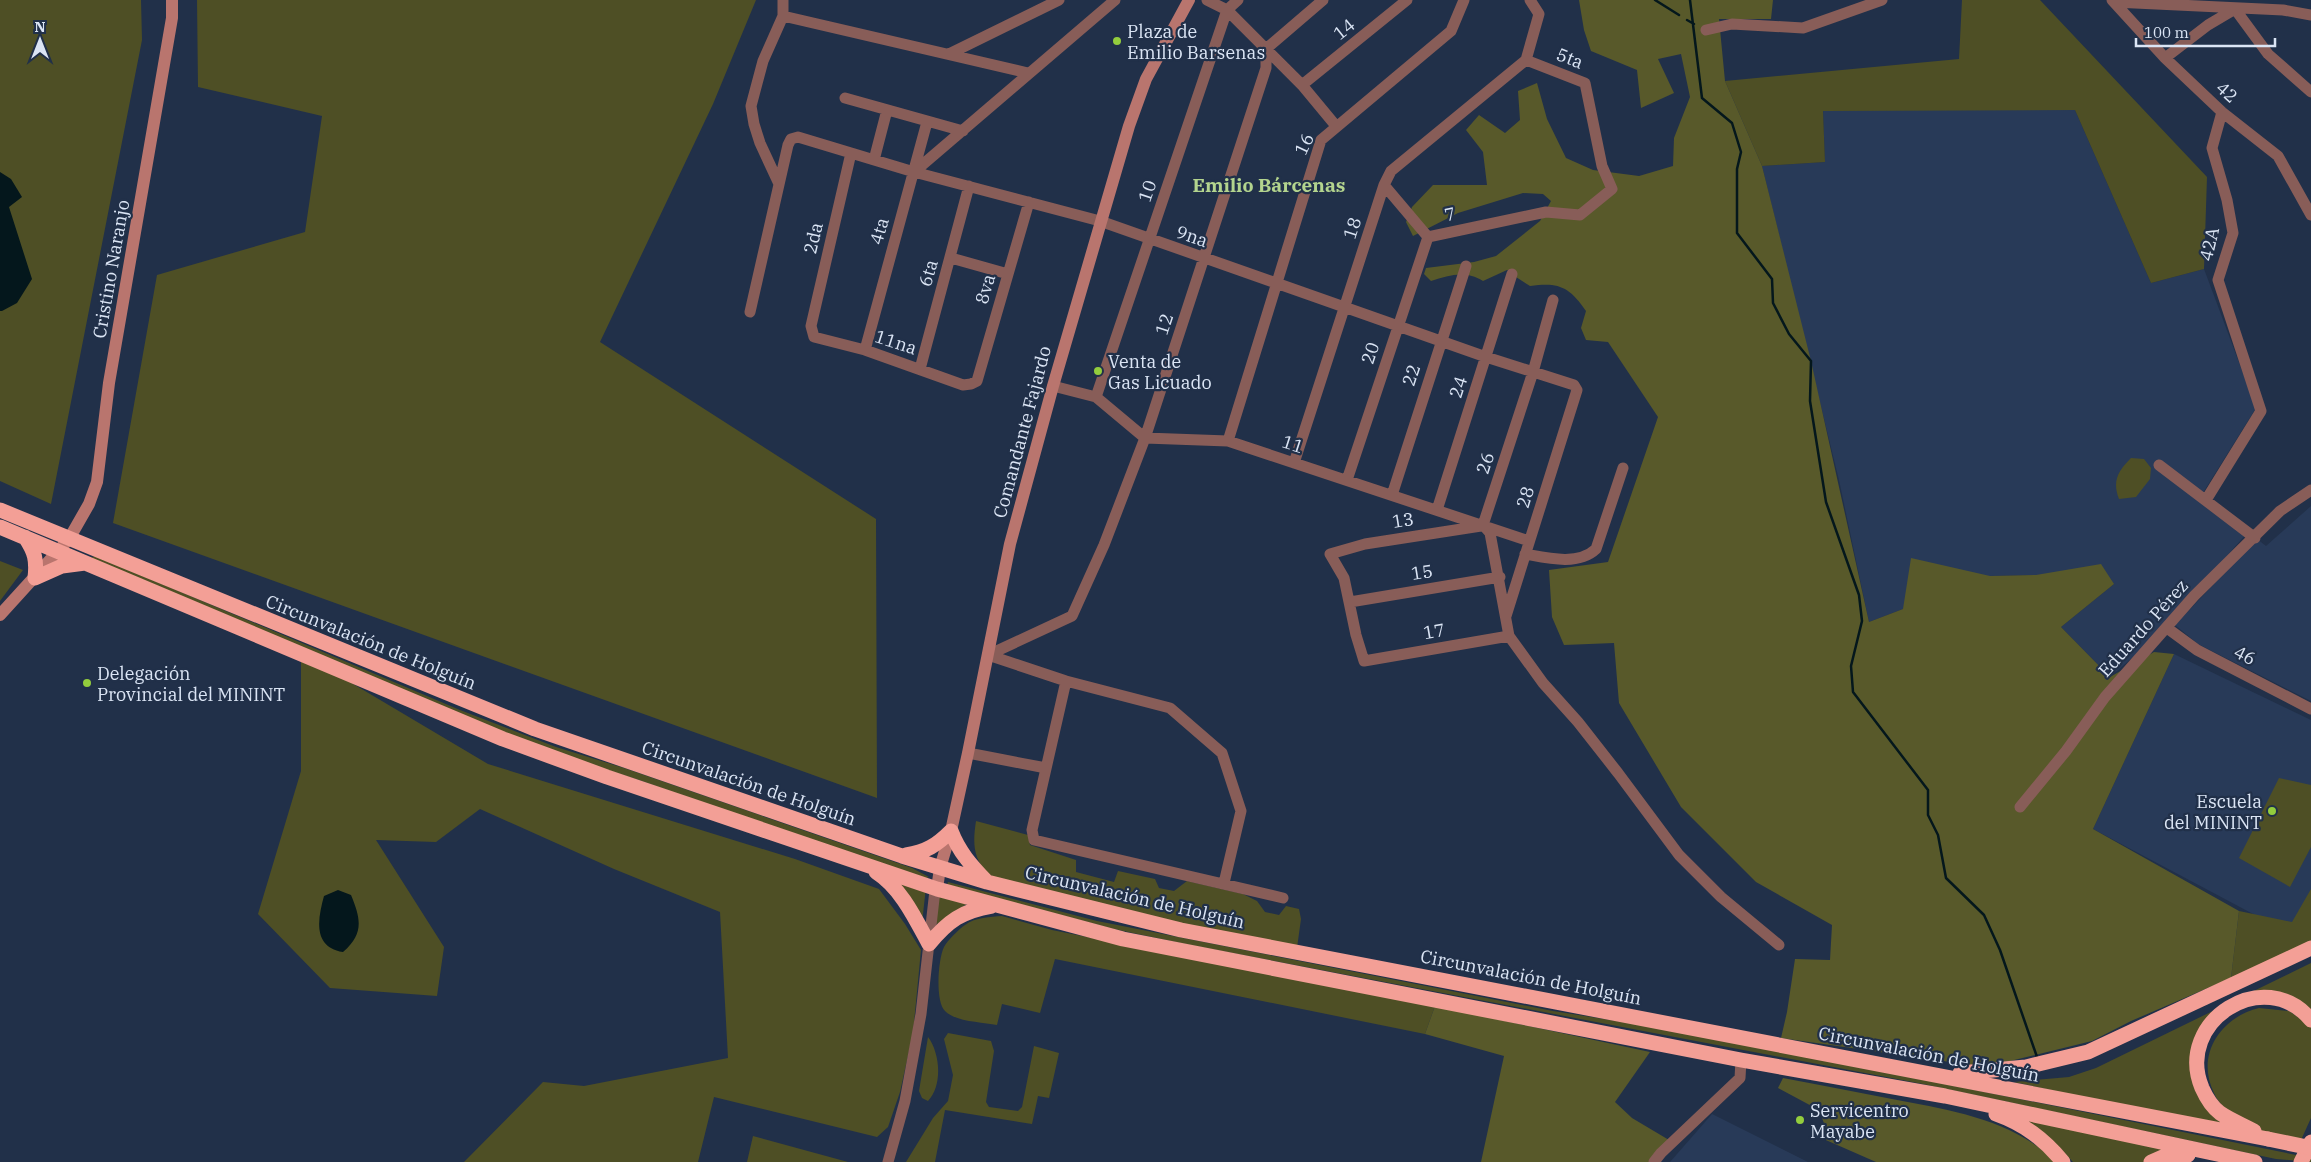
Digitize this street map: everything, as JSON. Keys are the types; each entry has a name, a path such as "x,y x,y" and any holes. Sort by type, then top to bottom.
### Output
{"highway":[{"name":"Circunvalación de Holguín","path":"0,510 535,729 902,856 987,882 1181,930 1943,1075 2311,1148"},
{"name":"Circunvalación de Holguín","path":"0,526 503,739 616,781 936,889 1123,939 1741,1060 1945,1096 2254,1162"},
{"path":"25,537 35,554 37,562 35,578"},
{"path":"35,578 62,566 88,563"},
{"path":"902,856 924,852 937,845 951,831 964,858 987,882"},
{"path":"866,866 886,878 904,900 929,944 944,926 959,917 976,908 996,905"},
{"path":"1943,1075 2026,1067 2088,1052 2311,948"},
{"path":"2268,1139 2219,1113 2206,1097 2198,1079 2196,1059 2201,1040 2211,1022 2226,1008 2244,1000 2264,998 2286,1002 2306,1014 2311,1020"},
{"path":"1945,1096 1999,1115 2029,1129 2052,1149 2063,1162"},
{"path":"2301,1162 2311,1142"},
{"path":"2150,1162 2166,1155 2186,1155 2254,1162"}],"street":[{"name":"Cristino Naranjo","path":"0,615 69,538 89,504 97,482 109,383 172,18 172,0"},
{"path":"750,312 779,184 760,143 754,124 752,106 763,61 783,16 783,0"},
{"path":"949,54 1059,0"},
{"path":"914,172 1115,0"},
{"name":"Comandante Fajardo","path":"936,889 968,753 1010,544 1053,386 1129,126 1146,79 1189,0"},
{"path":"1207,0 1227,10 1302,85 1336,126"},
{"name":"10","path":"1096,397 1227,10 1238,0"},
{"path":"1266,49 1324,0"},
{"name":"14","path":"1302,85 1407,0"},
{"name":"16","path":"1228,441 1275,283 1321,140 1451,31 1464,0"},
{"path":"1526,60 1539,14 1530,0"},
{"path":"2283,10 2290,0"},
{"path":"1706,30 1732,24 1803,28 1876,1"},
{"path":"2113,1 2235,9 2283,10 2311,15"},
{"name":"42","path":"2113,1 2165,58 2222,112 2278,156 2311,215"},
{"path":"2165,58 2208,25 2235,9"},
{"path":"2235,9 2268,54 2311,92"},
{"path":"783,16 1028,73"},
{"name":"12","path":"988,656 1072,616 1104,545 1145,438 1266,68 1266,49"},
{"name":"18","path":"1294,463 1384,185 1391,172 1526,60"},
{"name":"5ta","path":"1526,60 1586,83 1602,166 1612,190"},
{"path":"845,98 963,131"},
{"path":"874,160 886,110"},
{"name":"42A","path":"2206,500 2261,411 2218,280 2233,233 2228,200 2212,148 2222,112"},
{"name":"4ta","path":"864,350 927,122"},
{"name":"9na","path":"779,184 788,145 792,139 798,137 914,172 1100,221 1576,387"},
{"name":"2da","path":"811,332 810,326 851,152"},
{"name":"7","path":"1384,185 1428,237 1546,212 1580,215 1612,190"},
{"name":"6ta","path":"920,368 969,186"},
{"name":"8va","path":"972,384 977,380 1029,202"},
{"name":"20","path":"1347,480 1428,237"},
{"path":"951,258 1008,274"},
{"name":"22","path":"1392,495 1440,340 1466,266"},
{"name":"24","path":"1437,510 1512,274"},
{"name":"26","path":"1483,525 1533,372 1553,300"},
{"name":"11na","path":"811,332 814,338 864,350 920,368 963,385 972,384"},
{"path":"1053,386 1096,397 1145,438"},
{"name":"28","path":"1506,616 1576,387"},
{"name":"11","path":"1145,438 1228,441 1529,541"},
{"path":"2159,465 2254,538"},
{"path":"1525,554 1560,560 1590,555 1596,549 1623,468"},
{"name":"Eduardo Pérez","path":"2020,807 2066,751 2105,697 2194,596 2280,512 2311,490"},
{"path":"1483,525 1490,533 1500,577 1509,636 1543,683 1578,722 1618,773 1679,855 1721,897 1779,945"},
{"name":"13","path":"1350,602 1344,578 1330,554 1365,544 1483,525"},
{"name":"15","path":"1350,602 1500,577"},
{"name":"17","path":"1350,602 1356,635 1364,660 1509,636"},
{"name":"46","path":"2167,628 2197,650 2311,708"},
{"path":"988,656 1066,681 1170,708 1222,753 1241,811 1224,883"},
{"path":"1066,681 1032,830 1034,840 1283,898"},
{"path":"968,753 1046,768"},
{"path":"888,1162 905,1101 921,1014 936,889"},
{"path":"1654,1162 1661,1153 1740,1078 1741,1060"}],"shaded area":[{"path":"0,0 141,0 142,40 51,504 0,481"},
{"path":"197,0 756,0 713,104 600,342 876,519 877,798 113,523 157,275 305,232 322,116 198,87"},
{"path":"1579,0 1773,0 1771,19 1719,19 1725,81 1762,166 1811,361 1869,622 1903,609 1911,558 1990,576 2036,575 2101,564 2114,584 2061,627 2110,677 2154,652 2174,654 2093,829 2239,911 2231,978 2131,1021 2092,1041 2010,1061 1971,1065 1781,1038 1795,959 1830,960 1832,925 1756,882 1681,807 1619,703 1614,643 1564,645 1552,617 1549,570 1608,562 1658,417 1608,342 1586,340 1581,328 1586,311 1568,291 1556,286 1530,286 1516,277 1515,270 1507,270 1483,281 1470,276 1451,275 1431,281 1424,274 1426,268 1474,262 1496,256 1540,221 1551,201 1543,194 1523,193 1458,213 1413,236 1406,222 1412,207 1433,185 1487,185 1483,152 1466,130 1479,115 1505,133 1520,120 1518,91 1537,83 1547,119 1566,158 1593,170 1639,176 1673,166 1674,138 1690,97 1681,54 1658,59 1674,93 1641,108 1637,70 1591,51 1584,30"},
{"path":"1962,0 2040,0 2207,177 2204,269 2151,283 2075,110 1823,111 1825,162 1762,166 1725,81 1959,59"},
{"path":"1928,109 2075,110 2151,283 2204,269 2256,408 2201,496 2247,533 2155,638 2110,677 2061,627 2114,584 2036,575 1990,576 1869,622 1839,480 1762,166 1825,162 1823,111"},
{"path":"0,172 11,179 22,197 9,207 32,279 17,303 2,311 0,311"},
{"path":"2131,458 2144,459 2151,468 2150,479 2136,497 2119,499 2116,482 2123,467"},
{"path":"2311,506 2311,701 2198,644 2175,625 2257,539 2266,546"},
{"path":"96,556 460,710 556,747 624,768 912,868 929,877 924,879 738,816 642,781 553,753 94,561 92,557"},
{"path":"0,561 23,570 0,601"},
{"path":"301,653 488,764 795,859 879,889 905,924 921,950 913,1033 900,1092 888,1127 877,1137 714,1097 698,1162 464,1162 543,1082 584,1086 728,1058 720,912 614,869 480,809 436,842 376,840 444,947 437,996 330,988 258,914 301,771"},
{"path":"2174,654 2311,720 2311,936 2304,941 2093,829"},
{"path":"2279,778 2311,785 2311,847 2290,887 2239,858"},
{"path":"976,821 1028,835 1030,845 1076,860 1076,872 1114,882 1118,871 1155,879 1159,888 1174,891 1187,881 1243,894 1257,901 1265,912 1279,915 1286,906 1299,909 1301,919 1297,948 1055,897 1009,884 989,874 979,862 974,843"},
{"path":"897,879 926,887 922,923"},
{"path":"948,882 1097,921 1553,1011 1642,1025 1945,1084 2311,1158 2311,1162 2276,1159 1923,1084 1190,945 1114,929 947,885"},
{"path":"2311,889 2311,942 2231,978 2239,911 2292,922"},
{"path":"338,890 351,895 357,912 359,926 355,939 343,952 333,949 326,944 322,938 319,922 324,896"},
{"path":"938,896 968,903 934,926"},
{"path":"1002,916 1052,930 1435,1006 1425,1034 1055,959 1040,1013 1002,1004 997,1025 969,1021 950,1015 942,1006 939,990 939,970 944,947 969,922"},
{"path":"2311,963 2311,1012 2288,999 2225,1008 2195,1059 2229,1129 2014,1082 2069,1077 2096,1068"},
{"path":"1435,1006 1650,1052 1615,1102 1632,1118 1669,1140 1650,1162 1481,1162 1504,1056 1425,1034"},
{"path":"2259,1008 2289,1011 2311,1026 2311,1118 2301,1140 2249,1127 2222,1106 2214,1093 2209,1079 2208,1065 2210,1052 2215,1040 2233,1020"},
{"path":"948,1033 991,1041 994,1051 986,1102 989,1107 1018,1111 1022,1107 1034,1046 1059,1053 1049,1098 1038,1096 1032,1124 945,1110 935,1162 906,1162 933,1118 948,1101 953,1075 944,1039"},
{"path":"928,1037 937,1060 938,1078 933,1094 928,1101 922,1098 919,1091"},
{"path":"1783,1078 1936,1107 1979,1118 2020,1136 2039,1147 2056,1162 1876,1162 1819,1137 1825,1126 1819,1110 1778,1088"},
{"path":"1712,1114 1808,1162 1670,1162"},
{"path":"2017,1116 2175,1150 2148,1162 2073,1162 2057,1145"},
{"path":"753,1136 848,1162 747,1162"}],"waterway":[{"path":"1655,0 1679,15"},
{"path":"1690,0 1702,98 1732,123 1741,152 1737,169 1737,233 1772,279 1773,303 1789,334 1811,361 1810,401 1826,502 1859,595 1862,621 1851,666 1853,692 1928,790 1928,815 1938,835 1946,878 1984,915 2000,950 2037,1057"},
{"path":"1687,20 1694,24"}],"place":[{"name":"Plaza de Emilio Barsenas","path":"1117,41"},
{"name":"Venta de Gas Licuado","path":"1098,371"},
{"name":"Delegación Provincial del MININT","path":"87,683"},
{"name":"Escuela del MININT","path":"2272,811"},
{"name":"Servicentro Mayabe","path":"1800,1120"}],"district":[{"name":"Emilio Bárcenas","path":"1269,185"}]}
